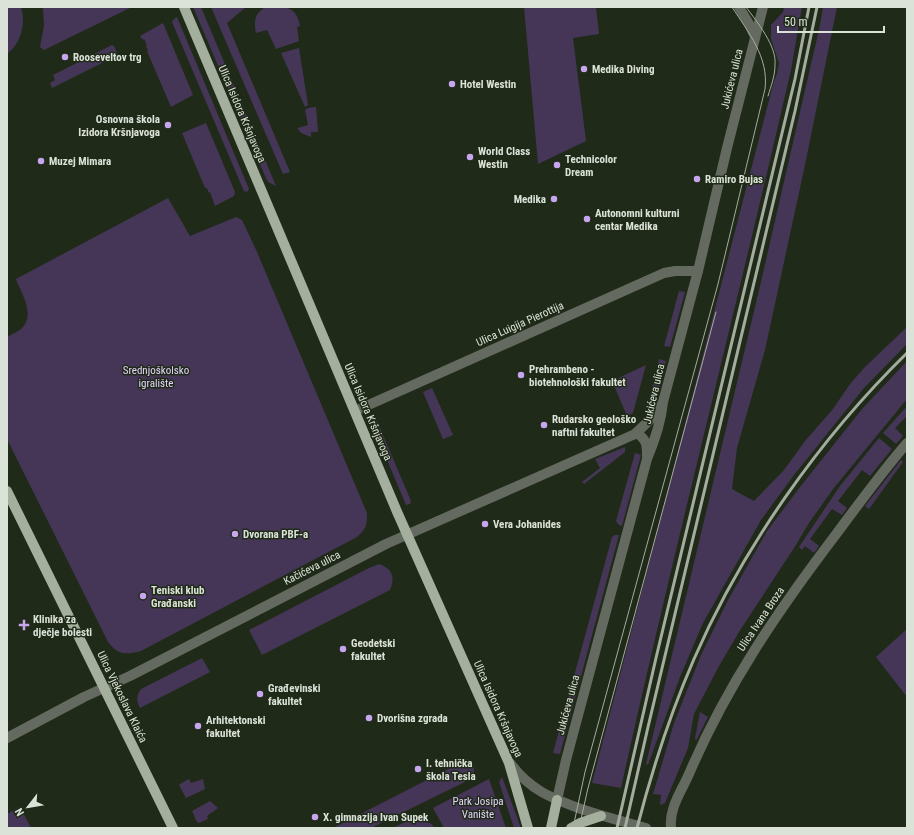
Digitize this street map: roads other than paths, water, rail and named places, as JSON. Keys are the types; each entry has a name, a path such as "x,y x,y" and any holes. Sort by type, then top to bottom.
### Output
{"main road":[{"name":"Ulica Isidora Kršnjavoga","path":"184,7 407,534 510,763 528,828"},
{"name":"Ulica Vjekoslava Klaića","path":"7,490 173,828"},
{"path":"551,828 557,800"},
{"path":"571,828 580,823 601,816"}],"street":[{"path":"739,7 755,37"},
{"name":"Jukićeva ulica","path":"557,800 566,760 647,459 658,431 663,402 698,271 763,7"},
{"name":"Ulica Luigija Pierottija","path":"355,412 664,273 675,271 698,271"},
{"name":"Kačićeva ulica","path":"7,738 356,558 634,434 654,416 663,402"},
{"path":"634,434 638,434 645,440 647,445 647,459"},
{"name":"Ulica Ivana Broza","path":"671,828 671,812 726,697 751,654 786,601 907,443"},
{"path":"510,763 517,773 542,794 601,816 646,828"}],"tram line":[{"path":"573,828 585,772 718,284 765,89 764,66 761,56 751,35 732,7"},
{"path":"746,7 770,42 775,58 773,81 768,96"},
{"path":"579,828 588,788 716,312"}],"railway":[{"path":"617,828 656,658 795,79 809,7"},
{"path":"625,828 795,111 817,7"},
{"path":"637,828 655,764 677,700 694,659 736,576 760,535 814,458 844,421 907,353"}],"place":[{"name":"Rooseveltov trg","path":"65,57"},
{"name":"Medika Diving","path":"584,69"},
{"name":"Hotel Westin","path":"452,84"},
{"name":"Osnovna škola Izidora Kršnjavoga","path":"168,125"},
{"name":"World Class Westin","path":"470,157"},
{"name":"Muzej Mimara","path":"41,161"},
{"name":"Technicolor Dream","path":"557,165"},
{"name":"Ramiro Bujas","path":"697,179"},
{"name":"Medika","path":"554,199"},
{"name":"Autonomni kulturni centar Medika","path":"587,219"},
{"name":"Prehrambeno - biotehnološki fakultet","path":"521,375"},
{"name":"Rudarsko geološko naftni fakultet","path":"544,425"},
{"name":"Vera Johanides","path":"485,524"},
{"name":"Dvorana PBF-a","path":"235,534"},
{"name":"Teniski klub Građanski","path":"143,596"},
{"name":"Klinika za dječje bolesti","path":"24,625"},
{"name":"Geodetski fakultet","path":"343,649"},
{"name":"Građevinski fakultet","path":"260,694"},
{"name":"Dvorišna zgrada","path":"369,718"},
{"name":"Arhitektonski fakultet","path":"198,726"},
{"name":"I. tehnička škola Tesla","path":"418,769"},
{"name":"X. gimnazija Ivan Supek","path":"315,817"}],"park label":[{"name":"Srednjoškolsko igralište","path":"156,376"},
{"name":"Park Josipa Vanište","path":"478,807"}]}
